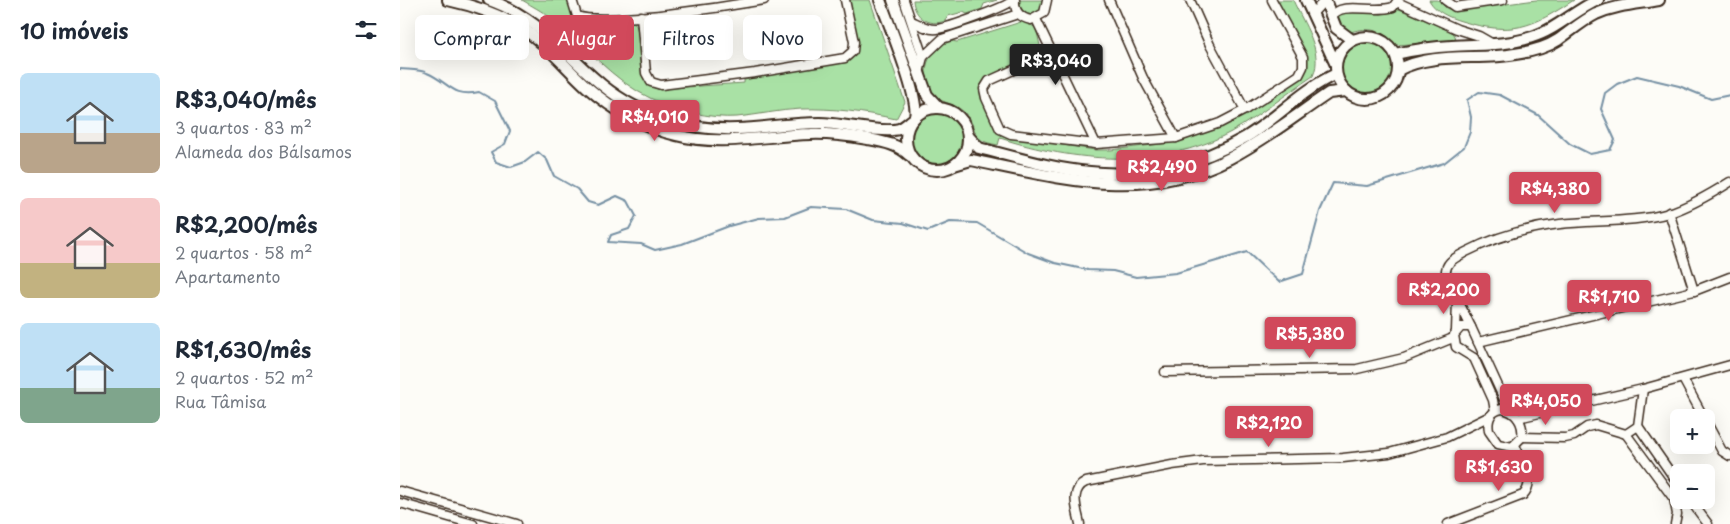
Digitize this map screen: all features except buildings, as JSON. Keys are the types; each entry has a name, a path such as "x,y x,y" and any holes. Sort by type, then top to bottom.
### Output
{"street":[{"path":"448,0 500,16 526,31 556,55 593,92 613,107 646,126 676,136 708,140 742,141 812,134 850,136 885,142 901,147 925,168 945,170 971,160 1101,185 1137,184 1168,179 1198,171 1230,158 1329,93 1346,91 1361,98 1379,96 1392,86 1398,70 1395,54 1381,40 1362,37 1352,40 1341,51 1336,70 1247,136 1216,152 1168,168 1127,174 1089,172 979,148 968,136 965,126 958,117 949,111 939,108 922,112 901,128 888,130 840,123 801,123 738,129 706,129 668,122 631,105 596,80 535,24 503,5 489,0"},
{"path":"572,0 577,16 585,19 641,16 764,0"},
{"path":"641,16 646,73 651,82 661,85 755,73 845,58 853,51 854,42 845,0"},
{"path":"880,0 911,86 917,110 906,137 909,155"},
{"path":"893,0 927,95 939,108"},
{"path":"904,0 923,57 919,73"},
{"path":"912,21 923,27 937,29 986,13 1014,0 1014,6 1018,14 1026,19 1036,19 1044,13 1047,0"},
{"path":"1109,0 1143,78 1176,138"},
{"path":"1190,0 1210,45 1245,110"},
{"path":"1052,52 989,81 984,89 986,98 1000,129 1011,134 1096,144 1176,138 1220,123 1245,110 1299,75 1303,67 1303,57 1272,0"},
{"path":"1306,0 1346,91"},
{"path":"1312,14 1325,0 1336,28 1352,40"},
{"path":"1445,0 1455,7 1503,0"},
{"path":"1395,54 1450,46 1513,42 1541,34 1579,9 1598,0"},
{"path":"1398,70 1426,61 1494,57 1526,52 1557,41 1576,26 1606,10 1626,4 1659,0"},
{"path":"1332,17 1336,9 1344,5 1355,3 1372,9 1383,9 1393,7 1398,1 1457,29 1479,36 1493,44"},
{"path":"986,13 989,24"},
{"path":"923,57 942,40 1018,14"},
{"path":"1036,19 1096,144"},
{"path":"964,21 968,31"},
{"path":"954,165 965,152 968,136"},
{"path":"1474,425 1483,426 1498,444 1509,447 1515,445 1522,437 1522,425 1518,418 1509,410 1446,276 1447,266 1450,261 1484,244 1509,235 1547,226 1627,220 1670,212 1695,202 1730,182"},
{"path":"1670,212 1694,291"},
{"path":"1478,342 1694,291 1730,277"},
{"path":"1457,301 1454,335 1458,349 1474,358 1494,400 1489,431"},
{"path":"1165,372 1357,369 1404,358 1454,335 1461,327 1471,327"},
{"path":"1518,418 1644,389 1730,365"},
{"path":"1683,379 1699,409"},
{"path":"1644,389 1638,426 1670,472"},
{"path":"1080,524 1075,495 1080,486 1086,482 1172,465 1204,461 1374,455 1433,442 1474,425 1493,413 1509,410"},
{"path":"1522,437 1565,438 1574,436 1588,427 1596,426 1626,434 1676,505 1674,524"},
{"path":"1626,434 1638,426"},
{"path":"1715,438 1722,451 1730,456"},
{"path":"1448,524 1523,495 1530,483 1515,445"},
{"path":"1640,454 1652,446"},
{"path":"1664,486 1670,481"},
{"path":"400,492 517,524"},
{"path":"400,503 473,524"},
{"path":"1697,509 1708,524"}],"green space":[{"path":"522,0 568,0 573,15 547,15"},
{"path":"848,0 870,0 905,102 896,119 860,112 825,109 801,109 737,117 715,117 682,110 652,99 637,91 598,60 634,60 634,22 638,30 641,69 644,78 649,85 658,89 744,83 744,80 846,61 855,54"},
{"path":"913,0 997,0 984,4 982,9 967,14 963,12 948,16 945,21 933,23 919,16"},
{"path":"1018,0 1044,0 1041,11 1031,16 1022,11"},
{"path":"1276,0 1293,0 1307,28 1316,57 1313,76 1231,132 1204,144 1175,152 1146,157 1087,157 1057,153 1000,138 998,145 988,143 978,137 969,118 961,109 936,98 927,79 926,72 929,60 932,54 944,43 948,41 957,42 1024,21 1036,28 1041,50 1037,55 988,77 982,83 981,94 996,128 1010,137 1095,150 1161,144 1210,130 1306,70 1306,56"},
{"path":"1429,0 1438,0 1446,8 1454,11 1536,0 1574,0 1533,23 1520,27 1494,28 1479,26 1447,16 1439,11"},
{"path":"1399,9 1453,32 1456,38 1453,41 1396,45 1387,36 1376,31 1357,30 1351,32 1337,23 1336,11 1381,14"},
{"path":"1367,41 1381,45 1389,53 1393,67 1389,81 1381,89 1367,93 1353,89 1345,81 1341,67 1345,53 1353,45"},
{"path":"937,113 951,117 959,125 963,139 959,153 951,161 937,165 923,161 915,153 911,139 915,125 923,117"}],"waterway":[{"path":"400,69 424,72 456,91 463,93 479,92 495,101 510,131 505,144 491,152 496,162 511,167 525,162 538,152 547,160 554,176 577,189 588,202 598,205 617,196 628,201 636,216 629,229 611,235 608,242 641,244 655,250 682,244 729,226 759,218 785,217 811,207 846,209 873,220 903,223 928,231 950,222 977,223 1028,253 1055,263 1088,270 1113,271 1136,277 1176,273 1247,252 1279,282 1303,274 1320,211 1333,183 1367,186 1444,163 1464,147 1470,132 1471,117 1467,100 1479,92 1500,95 1538,115 1570,144 1590,154 1610,150 1615,140 1601,109 1605,93 1617,84 1637,76 1679,86 1711,99 1730,95"}]}
